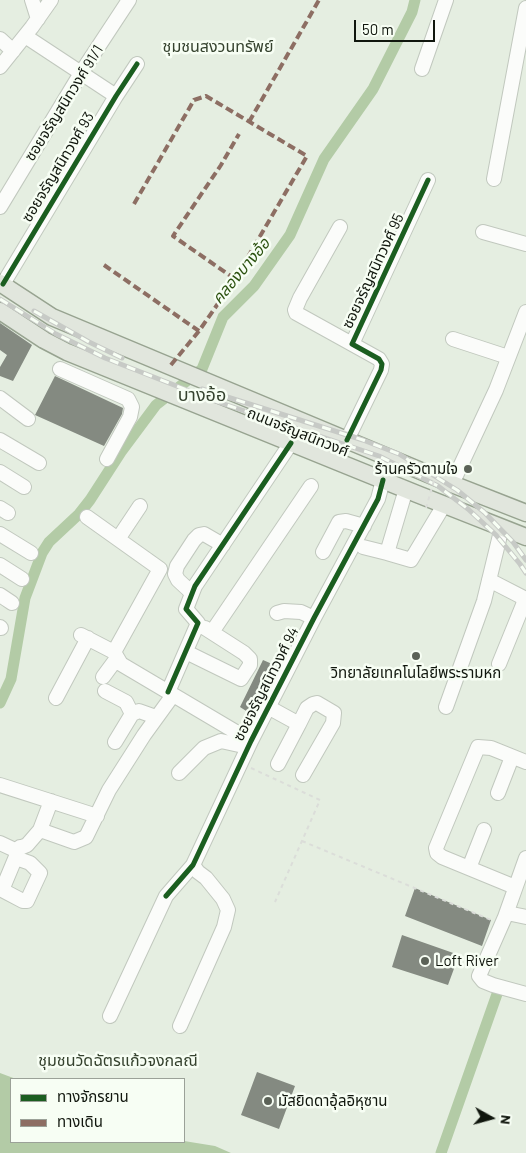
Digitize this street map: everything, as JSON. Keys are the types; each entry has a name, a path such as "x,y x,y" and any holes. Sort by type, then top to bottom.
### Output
{"main road":[{"name":"ถนนจรัญสนิทวงศ์","path":"1,284 52,317 391,459 526,513"},
{"name":"ถนนจรัญสนิทวงศ์","path":"0,311 63,350 444,505 526,536"},
{"path":"336,461 347,440"},
{"path":"383,480 391,459"}],"street":[{"path":"32,0 38,19"},
{"path":"0,67 51,0"},
{"name":"ซอยจรัญสนิทวงศ์ 91/1","path":"0,207 81,73 129,0"},
{"path":"422,69 446,0"},
{"path":"494,179 526,8"},
{"path":"25,36 116,96"},
{"path":"0,38 13,51"},
{"name":"ซอยจรัญสนิทวงศ์ 93","path":"1,284 137,64"},
{"name":"ซอยจรัญสนิทวงศ์ 95","path":"347,440 381,370 382,364 379,360 352,344 428,180"},
{"path":"340,227 295,310 296,313 352,344"},
{"path":"483,232 526,244"},
{"path":"452,484 496,390 526,312"},
{"path":"453,339 508,357"},
{"path":"60,369 128,399 132,407 130,417 107,459"},
{"path":"0,398 28,419"},
{"path":"0,440 38,464"},
{"path":"186,652 241,679 250,665 250,659 244,653 198,624 186,609 195,586 291,443"},
{"path":"0,472 24,487"},
{"name":"ซอยจรัญสนิทวงศ์ 94","path":"110,1016 166,896 192,865 249,744 380,494 383,480"},
{"path":"212,632 310,486"},
{"path":"387,553 406,489"},
{"path":"363,547 411,560 444,505"},
{"path":"118,539 140,506"},
{"path":"87,517 160,569 116,655 102,677"},
{"path":"323,552 339,522 346,521 364,526"},
{"path":"446,706 484,601 502,527"},
{"path":"0,534 31,554"},
{"path":"192,593 178,580 176,574 177,566 199,535 204,534 223,545"},
{"path":"0,565 22,579"},
{"path":"489,580 524,598 523,605 499,664"},
{"path":"277,613 284,611 300,612 314,618"},
{"path":"40,830 74,842 86,837 109,790 171,693 198,624"},
{"path":"56,698 85,636 116,655 121,664 171,693 249,744"},
{"path":"105,691 126,702 132,714"},
{"path":"278,764 307,708 317,703 334,713 333,722 303,775"},
{"path":"268,707 299,724"},
{"path":"115,742 132,714 139,711 156,717"},
{"path":"179,773 204,748 221,741 249,744"},
{"path":"515,887 438,855 436,848 478,747 485,746 526,762"},
{"path":"498,793 512,757"},
{"path":"0,785 97,816"},
{"path":"0,843 18,853 40,830 51,802"},
{"path":"469,868 484,830"},
{"path":"526,858 507,913 479,976 483,981 493,985 526,994"},
{"path":"180,1026 224,927 228,910 223,899 206,878 192,865"},
{"path":"507,913 526,917"}],"path":[{"path":"426,508 438,467"},
{"path":"240,763 320,800 275,902"},
{"path":"302,842 491,920"}],"shaded area":[{"path":"0,1073 13,1078 10,1078 10,1143 185,1143 185,1141 215,1146 231,1153 0,1153"}],"building":[{"path":"0,323 32,345 13,381 0,376 0,367 7,355 0,350"},
{"path":"55,376 123,408 122,414 104,446 35,415"},
{"path":"263,660 279,667 254,716 240,707"},
{"path":"415,888 491,920 482,946 405,916"},
{"name":"Loft River","path":"402,935 459,955 448,985 392,967"},
{"name":"มัสยิดดาอุ้ลอิหุซาน","path":"257,1072 295,1086 279,1129 241,1115"}],"waterway":[{"name":"คลองบางอ้อ","path":"0,703 11,679 25,598 42,553 49,542 79,514 90,500 121,452 156,405 202,369 223,317 254,286 290,235 324,159 373,89 412,12 415,0"},
{"path":"441,1153 497,994"}],"railway":[{"path":"0,299 56,334 105,358 215,401 379,456 438,486 468,509 496,535 526,573"},
{"path":"34,311 122,358"},
{"path":"202,389 363,440 399,454 457,490 484,512 513,542 526,560"}],"marked path":[{"path":"249,122 319,0"},
{"path":"134,204 194,100 206,96 307,156 235,279 199,331 170,366"},
{"path":"235,279 173,236 221,165 239,134"},
{"path":"104,265 199,331"}],"cycle path":[{"path":"3,284 137,64"},
{"path":"347,440 381,370 382,364 379,359 352,344 428,180"},
{"path":"168,692 198,623 186,609 195,586 291,443"},
{"path":"166,896 193,865 251,741 378,499 383,480"}],"place":[{"name":"ร้านครัวตามใจ","path":"468,469"},
{"name":"วิทยาลัยเทคโนโลยีพระรามหก","path":"416,656"},
{"name":"Loft River","path":"425,961"},
{"name":"มัสยิดดาอุ้ลอิหุซาน","path":"268,1101"}],"district":[{"name":"ชุมชนสงวนทรัพย์","path":"218,47"},
{"name":"บางอ้อ","path":"202,395"},
{"name":"ชุมชนวัดฉัตรแก้วจงกลณี","path":"118,1061"}]}
